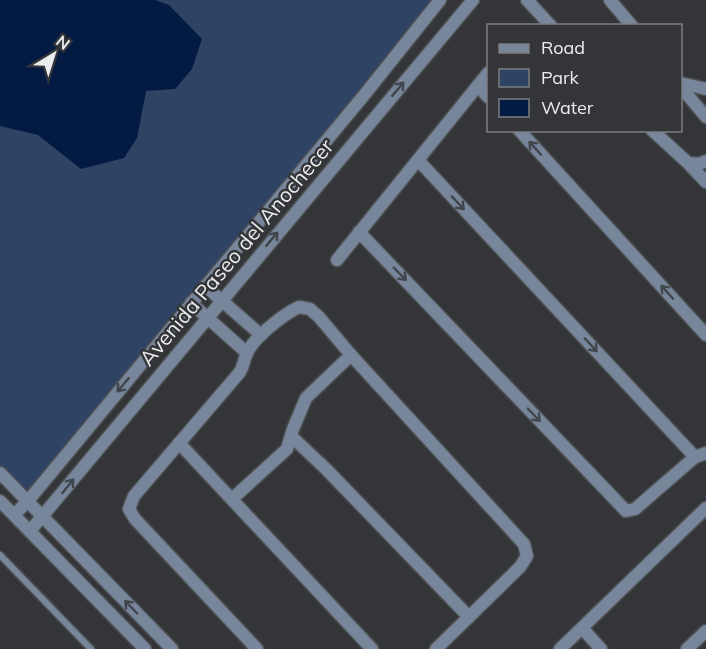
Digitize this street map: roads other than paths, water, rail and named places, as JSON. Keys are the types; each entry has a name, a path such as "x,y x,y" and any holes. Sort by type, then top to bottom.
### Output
{"street":[{"name":"Avenida Paseo del Anochecer","path":"14,515 365,94 440,0"},
{"name":"Avenida Paseo del Anochecer","path":"30,531 221,299 473,0"},
{"path":"527,0 549,24"},
{"path":"610,0 630,24"},
{"path":"337,260 487,75"},
{"path":"682,84 706,89"},
{"path":"682,85 706,117"},
{"path":"478,86 487,95"},
{"path":"521,132 706,335"},
{"path":"654,132 706,182"},
{"path":"359,232 626,511 635,508 700,455 418,160"},
{"path":"688,163 699,164 706,161"},
{"path":"205,286 261,336"},
{"path":"192,303 246,353"},
{"path":"257,649 135,519 129,509 134,496 240,372 245,363 246,353 276,321 298,307 310,309 319,317 524,544 527,556 520,567 436,649"},
{"path":"232,500 287,449 306,399 351,355"},
{"path":"291,436 326,469 469,617"},
{"path":"179,443 372,649"},
{"path":"0,473 172,649"},
{"path":"0,501 145,649"},
{"path":"560,649 706,508"},
{"path":"582,628 602,649"},
{"path":"687,649 706,631"}],"lane":[{"path":"0,555 91,649"}],"water":[{"path":"0,0 155,0 169,5 202,39 192,69 175,89 146,91 137,138 124,158 81,169 38,135 0,126"}]}
